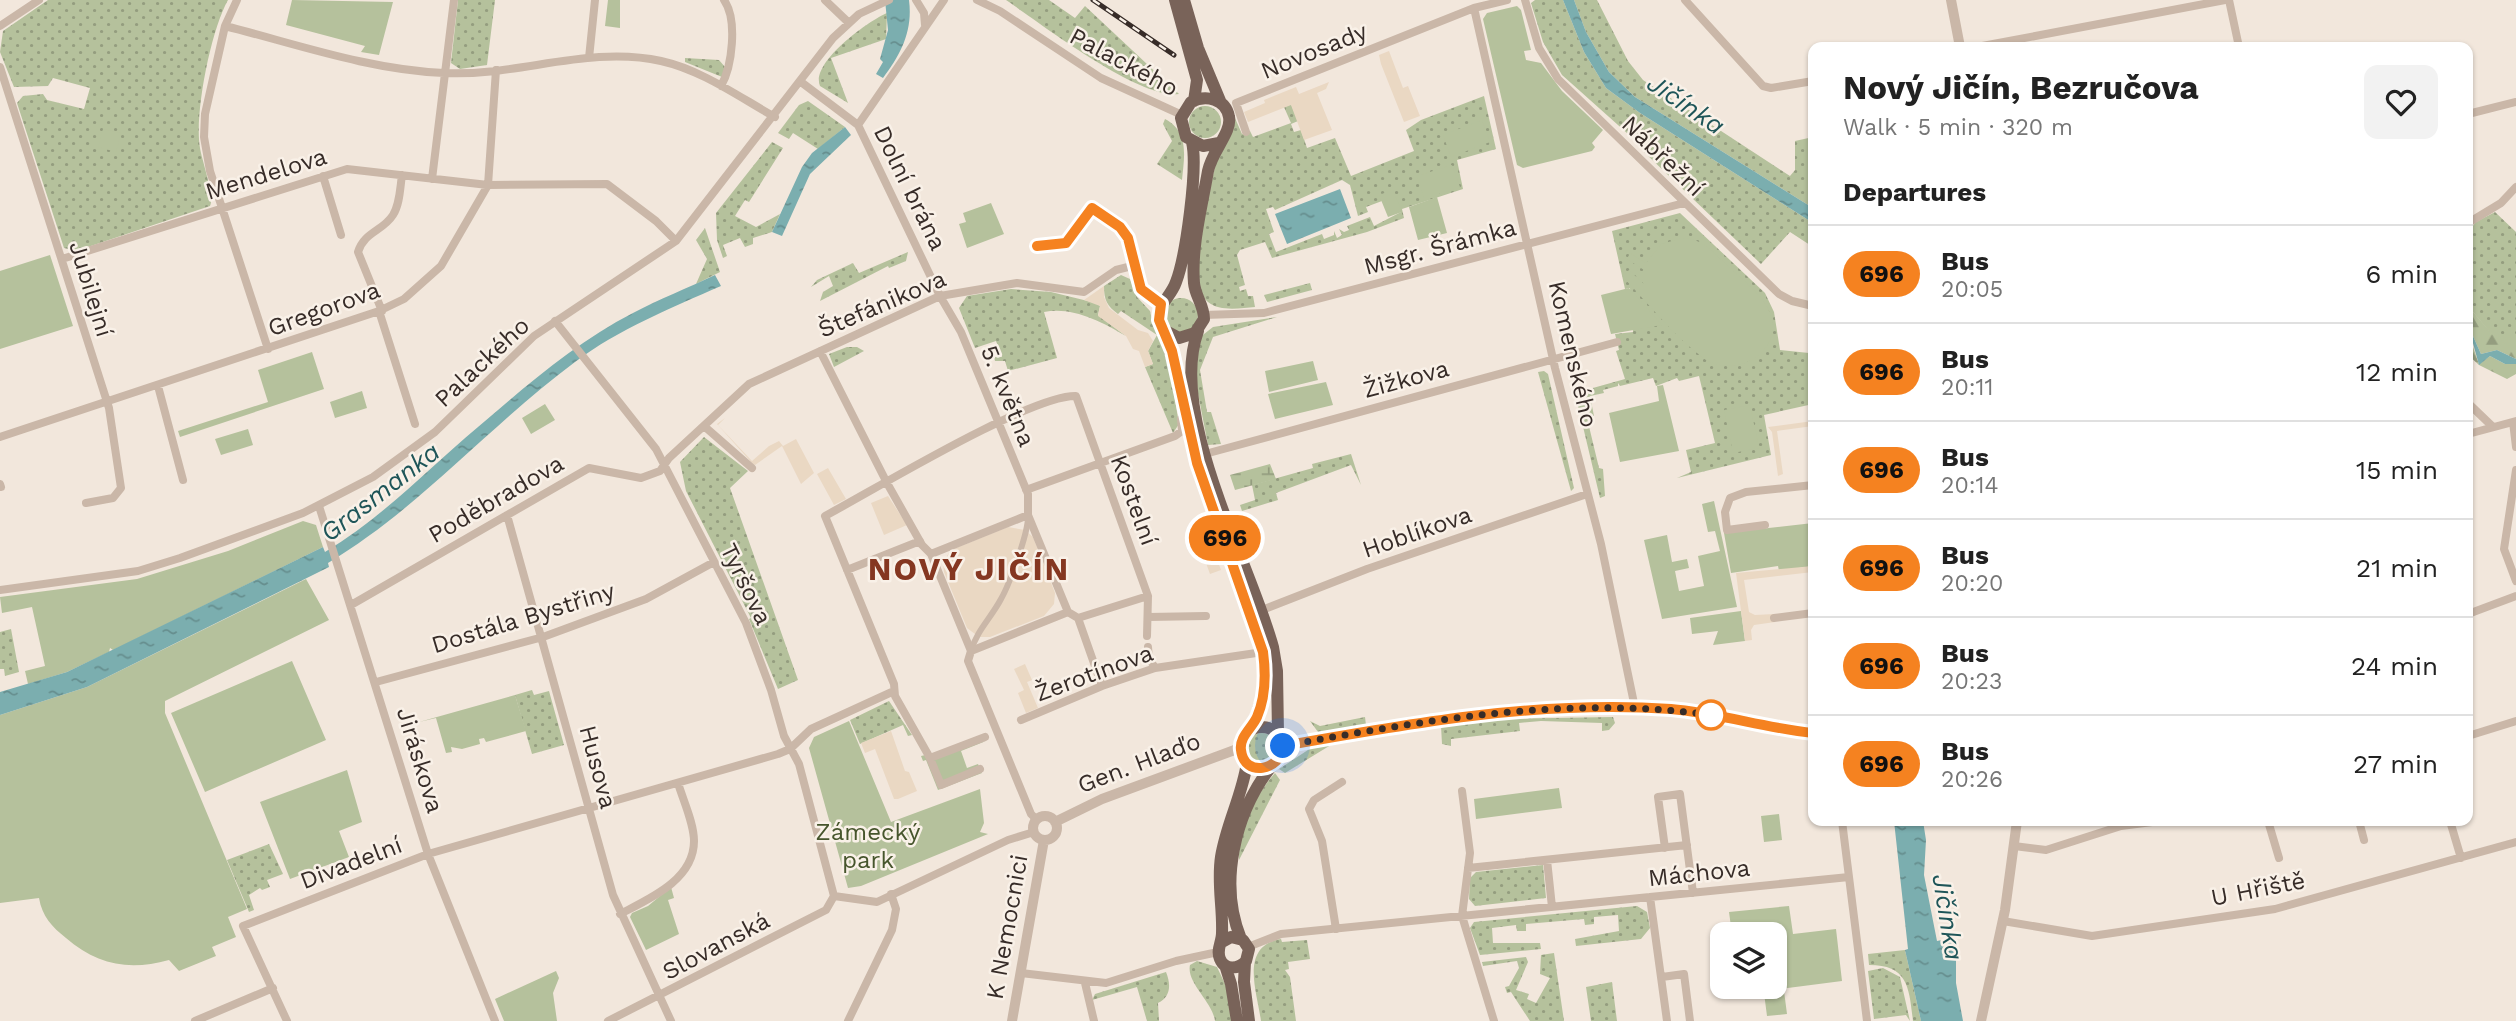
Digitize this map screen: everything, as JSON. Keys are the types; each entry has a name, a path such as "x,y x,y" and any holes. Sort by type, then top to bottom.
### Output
{"main road":[{"path":"1175,0 1198,80 1194,101"},
{"path":"1184,0 1198,48 1228,114 1230,126 1219,142 1209,168 1197,245 1194,285 1204,315 1191,355 1192,382 1205,454 1262,610 1276,661 1280,759 1270,768 1248,803 1233,858 1232,895 1245,943 1244,982 1249,1021"},
{"path":"1221,103 1206,97 1194,101 1182,114 1182,130 1192,142 1194,166 1180,270 1158,317 1166,332 1197,463 1263,652 1265,689 1251,730 1242,739 1240,748 1247,763 1256,768 1270,768"},
{"path":"1192,142 1207,146 1219,142"},
{"path":"1166,299 1186,293 1198,300"},
{"path":"1166,332 1182,338 1198,331"},
{"path":"1251,730 1266,727 1280,740"},
{"path":"1237,1021 1231,984 1220,947 1221,856 1247,763"},
{"path":"1220,947 1231,937 1245,943"},
{"path":"1225,965 1234,968 1245,962"}],"street":[{"path":"0,26 39,0"},
{"path":"237,0 225,26 205,114 204,137 222,208 268,349"},
{"path":"432,179 454,0"},
{"path":"589,58 595,0"},
{"path":"721,86 727,75 732,15 724,0"},
{"path":"825,0 849,23"},
{"path":"916,0 924,13 925,25"},
{"path":"858,125 944,0"},
{"name":"Palackého","path":"977,0 1000,11 1101,78 1182,114"},
{"path":"990,0 1000,11"},
{"path":"1474,8 1507,0"},
{"name":"Nábřežní","path":"1525,0 1539,48 1558,79 1779,294 1808,304"},
{"path":"1685,0 1758,82 1771,88 1808,82"},
{"path":"1951,0 1959,42"},
{"path":"2004,42 2227,0 2238,42"},
{"name":"Palackého","path":"0,590 138,571 227,543 319,506 373,477 422,443 534,336 676,242 775,117 833,38 849,23 885,1"},
{"name":"Novosady","path":"1246,132 1236,103 1474,8"},
{"name":"Komenského","path":"1474,8 1635,708"},
{"path":"225,26 339,55 445,74 589,58 659,60 684,67 775,117"},
{"name":"Jubilejní","path":"0,67 107,402 121,488 113,498 86,503"},
{"path":"496,70 488,185 607,184 647,213 676,242"},
{"name":"Dolní brána","path":"801,82 858,125 940,296"},
{"path":"2473,113 2516,102"},
{"name":"Mendelova","path":"62,259 347,169 488,185"},
{"path":"402,175 393,216 385,224 371,231 358,252 380,311 415,424"},
{"path":"323,176 341,236"},
{"name":"Gregorova","path":"0,437 380,311 404,299 441,266 488,185"},
{"path":"2473,220 2501,203 2516,187"},
{"name":"Msgr. Šrámka","path":"1204,315 1264,313 1684,203"},
{"name":"Štefánikova","path":"665,464 749,384 940,296 1017,284 1084,292 1116,270 1136,265 1141,289 1166,299"},
{"name":"5. května","path":"940,296 961,332 1026,490 1028,515 1068,612"},
{"name":"Tyršova","path":"555,321 656,449 746,623 790,749 799,764 834,896"},
{"name":"Žižkova","path":"1205,454 1617,342"},
{"path":"820,351 887,483 920,541 931,554 971,651"},
{"path":"1026,490 1181,432 1177,375"},
{"path":"158,386 183,480"},
{"name":"Kostelní","path":"998,423 1043,404 1076,396 1148,596 1147,636"},
{"path":"2473,408 2493,427"},
{"path":"2473,433 2514,421 2516,447"},
{"path":"980,769 941,785 930,758 894,691 825,516 998,423"},
{"path":"704,426 752,468"},
{"name":"Poděbradova","path":"351,605 589,468 641,478 660,471 665,464"},
{"path":"2516,470 2504,549 2516,581"},
{"path":"1765,525 1727,530 1725,512 1730,498 1746,492 1808,486"},
{"name":"Hoblíkova","path":"1262,610 1367,569 1587,494"},
{"name":"Jiráskova","path":"319,506 428,854 495,1021"},
{"name":"Husova","path":"507,515 620,914 671,1021"},
{"path":"931,554 1028,515 1028,532 1003,596 975,636 968,662 992,734 1031,814 1037,820 1034,832"},
{"path":"847,570 920,541"},
{"name":"Dostála Bystřiny","path":"376,682 543,637 600,617 646,599 714,562"},
{"path":"1078,618 1148,596"},
{"path":"2473,612 2516,596"},
{"path":"971,651 1068,612 1078,618 1102,686"},
{"path":"1774,618 1808,614"},
{"path":"1148,617 1206,616"},
{"path":"1148,647 1149,658 1155,668"},
{"name":"Žerotínova","path":"1021,720 1102,686 1155,668 1263,652"},
{"path":"790,749 811,729 894,691"},
{"path":"1280,740 1516,710 1635,708 1680,710 1808,732"},
{"path":"2473,734 2516,721"},
{"path":"930,758 992,734"},
{"name":"Gen. Hlaďo","path":"1055,822 1102,799 1240,748"},
{"name":"Divadelní","path":"273,988 243,926 428,854 790,749"},
{"path":"1336,929 1322,841 1309,809 1314,800 1342,782"},
{"path":"620,914 661,893 688,862 694,841 678,783"},
{"path":"1462,791 1471,853 1462,916 1494,1021"},
{"path":"1665,848 1658,797 1680,794 1693,893"},
{"name":"Gen. Hlaďo","path":"1037,820 1047,817 1055,822"},
{"name":"Gen. Hlaďo","path":"1044,840 1051,839 1056,833 1055,822"},
{"path":"1843,826 1867,1021"},
{"path":"1981,1021 2003,920 2016,826"},
{"path":"2014,846 2046,850 2121,826"},
{"path":"2269,826 2279,858"},
{"path":"2360,826 2364,840"},
{"path":"2451,826 2460,858"},
{"path":"1034,832 1044,840"},
{"path":"834,896 877,902 1008,840 1034,832"},
{"name":"K Nemocnici","path":"1012,1021 1044,840"},
{"name":"U Hřiště","path":"2003,920 2092,936 2275,909 2516,842"},
{"name":"Máchova","path":"1468,868 1687,845"},
{"path":"1547,860 1552,907"},
{"name":"Máchova","path":"1245,943 1281,934 1849,877"},
{"path":"848,1021 892,930 896,909 891,894"},
{"name":"Slovanská","path":"608,1021 660,997 826,910 834,896"},
{"path":"1650,897 1667,1021"},
{"path":"1020,973 1085,983 1106,983 1220,947"},
{"path":"1662,977 1684,974 1690,1021"},
{"path":"1085,983 1094,1021"},
{"path":"195,1021 273,988 287,1021"}],"green space":[{"path":"48,0 228,0 210,51 199,115 200,148 210,187 210,206 76,251 64,248 17,103 23,96 43,94 47,100 84,109 90,88 53,78 48,86 14,87 0,52 3,31"},
{"path":"292,0 393,2 379,55 361,52 365,46 286,25"},
{"path":"458,0 495,0 487,65 460,69 451,63"},
{"path":"608,0 620,0 620,28 605,26"},
{"path":"1006,0 1049,0 1075,18 1085,6 1179,94 1162,93 1116,73"},
{"path":"1535,0 1563,0 1584,52 1606,88 1640,113 1808,220 1808,244 1790,232 1761,264 1644,152 1646,150 1562,75 1543,42 1531,3"},
{"path":"1574,0 1597,0 1628,61 1643,80 1790,176 1795,170 1795,141 1808,138 1808,205 1635,97 1609,72 1586,32"},
{"path":"1517,6 1521,10 1531,50 1524,51 1526,60 1541,63 1562,91 1603,130 1592,143 1595,147 1592,151 1523,168 1517,165 1483,19 1487,13"},
{"path":"887,13 886,39 831,58 848,103 820,86 819,77 832,55 855,34"},
{"path":"685,58 719,60 725,67 722,77 685,62"},
{"path":"1484,96 1496,149 1457,160 1463,189 1402,209 1404,218 1367,232 1272,258 1265,242 1240,250 1237,255 1245,285 1239,287 1240,291 1246,289 1248,296 1253,296 1255,307 1224,308 1208,302 1201,289 1201,240 1212,179 1231,109 1242,134 1250,131 1253,137 1291,123 1284,107 1291,104 1298,121 1291,124 1294,132 1301,130 1307,148 1335,138 1351,176 1414,151 1406,130 1421,120","holes":["1342,180 1350,185 1358,216 1368,212 1366,207 1382,201 1380,195 1401,212 1374,226 1370,217 1347,226 1349,230 1344,232 1339,229 1342,235 1337,238 1334,231 1334,235 1324,239 1322,234 1276,252 1269,234 1274,232 1266,209 1273,207 1275,210"]},
{"path":"808,101 845,127 818,149 793,133 789,139 778,133 799,105"},
{"path":"1205,106 1217,110 1221,122 1217,134 1205,138 1193,134 1189,122 1193,110"},
{"path":"1165,119 1173,124 1182,138 1182,180 1157,164 1172,141 1163,124"},
{"path":"1482,120 1490,142 1451,157 1443,135"},
{"path":"103,129 121,133 116,152 98,147"},
{"path":"772,142 783,148 749,202 745,200 735,216 756,227 780,214 772,232 753,238 753,244 745,247 740,238 723,245 727,256 723,258 717,240 716,213"},
{"path":"1452,165 1460,187 1424,199 1417,176"},
{"path":"1393,190 1402,212 1388,217 1379,195"},
{"path":"1437,197 1447,233 1418,240 1409,207"},
{"path":"991,203 1004,234 967,248 959,224 966,222 963,213"},
{"path":"2495,212 2516,232 2516,335 2493,336 2473,312 2473,226"},
{"path":"1680,213 1765,293 1774,312 1780,350 1808,353 1808,405 1764,415 1771,455 1677,478 1691,472 1686,450 1715,443 1699,376 1679,381 1677,378 1656,386 1653,378 1620,386 1618,383 1618,386 1603,390 1604,393 1590,396 1594,416 1587,418 1599,468 1603,469 1605,496 1600,498 1575,393 1625,379 1616,351 1619,350 1615,334 1633,332 1630,288 1625,289 1612,231"},
{"path":"705,228 720,272 696,284 707,259 696,240"},
{"path":"1683,238 1696,241 1712,251 1751,287 1767,306 1773,327 1770,340 1763,351 1753,359 1728,366 1714,364 1702,357 1671,329 1623,277 1629,270 1644,284 1644,270 1627,259 1630,253 1646,263 1661,244"},
{"path":"908,252 906,261 889,268 888,266 820,301 823,292 833,286 829,276 811,287 817,280 853,263 859,273"},
{"path":"50,255 73,326 0,349 0,271"},
{"path":"1121,275 1130,279 1137,297 1150,311 1153,324 1166,346 1179,424 1173,433 1145,367 1153,364 1148,351 1157,335 1121,311 1118,314 1106,299 1104,286"},
{"path":"1310,283 1312,290 1267,302 1264,295"},
{"path":"1629,288 1662,325 1611,334 1601,295"},
{"path":"1011,289 1051,292 1096,303 1100,306 1098,315 1126,336 1096,320 1075,313 1044,312 1057,358 1008,371 1005,361 995,361 994,357 1002,357 996,341 975,348 959,308 967,296"},
{"path":"1181,298 1193,303 1198,315 1193,327 1181,332 1169,327 1164,315 1169,303"},
{"path":"2473,312 2493,335 2516,335 2516,359 2497,350 2481,354 2473,336"},
{"path":"1277,317 1213,337 1200,370 1207,412 1211,412 1221,444 1208,445 1195,378 1199,338 1213,327"},
{"path":"847,347 857,347 864,351 834,367 829,354"},
{"path":"2473,347 2479,364 2490,356 2505,364 2516,364 2516,374 2507,379 2479,365 2473,360"},
{"path":"312,352 324,389 180,437 178,431 268,402 258,370"},
{"path":"1313,361 1318,380 1269,392 1265,371"},
{"path":"1544,371 1548,374 1574,488 1571,491 1538,372"},
{"path":"1326,382 1333,405 1275,419 1268,394"},
{"path":"1663,385 1679,451 1620,462 1609,413 1659,401 1657,386"},
{"path":"362,391 367,408 335,418 330,402"},
{"path":"545,404 555,420 531,434 522,418"},
{"path":"1750,405 1759,448 1733,453 1724,410"},
{"path":"248,429 253,445 221,455 215,439"},
{"path":"704,437 748,471 730,488 798,680 778,689 749,619 751,618 686,491 680,462"},
{"path":"1351,454 1361,485 1351,465 1276,493 1278,500 1242,511 1240,505 1255,500 1252,485 1313,468 1312,464"},
{"path":"1270,464 1276,479 1235,490 1230,475"},
{"path":"1714,501 1737,607 1662,619 1644,540 1667,535 1672,562 1687,559 1689,568 1675,571 1679,591 1704,586 1698,556 1720,551 1715,531 1708,532 1702,504"},
{"path":"303,521 316,525 323,547 128,643 113,650 110,648 109,652 67,672 28,684 25,671 45,666 32,607 2,613 0,597 137,579 228,551"},
{"path":"1808,524 1808,567 1779,571 1778,566 1731,573 1724,533"},
{"path":"306,579 329,620 165,701 165,713 247,909 228,917 236,937 212,947 216,956 179,971 169,960 127,965 102,960 78,947 52,925 45,916 39,898 0,903 0,715 87,687"},
{"path":"1741,611 1745,641 1713,645 1718,631 1692,634 1690,618"},
{"path":"11,629 19,672 5,676 4,669 0,669 0,632"},
{"path":"292,661 326,740 205,792 171,713"},
{"path":"532,690 534,695 549,691 564,745 532,754 515,695"},
{"path":"515,695 526,731 486,742 484,738 479,739 480,744 462,749 451,747 452,752 446,753 436,718 419,722"},
{"path":"889,701 912,735 908,736 903,725 860,744 850,720"},
{"path":"1365,717 1366,725 1318,732 1310,721 1320,726"},
{"path":"1613,717 1615,723 1609,730 1602,731 1602,723 1541,721 1519,723 1520,731 1451,739 1451,746 1442,744 1441,726 1494,719"},
{"name":"Zámecký park","path":"849,721 891,822 980,789 984,823 980,832 988,834 861,886 848,888 809,748 814,737"},
{"path":"1262,733 1268,734 1276,742 1276,754 1268,762 1262,763 1256,762 1248,754 1247,748 1248,742 1256,734"},
{"path":"1339,740 1285,773 1279,769 1311,748"},
{"path":"986,741 961,751 967,768 978,764 982,773 938,790 926,760 923,761 921,756"},
{"path":"347,770 362,822 339,831 349,857 290,879 260,802"},
{"path":"1275,773 1280,780 1239,860 1245,825 1261,792"},
{"path":"1559,788 1562,808 1476,819 1474,799"},
{"path":"1779,814 1782,840 1764,842 1761,816"},
{"path":"269,844 283,874 267,880 270,887 262,890 260,888 249,895 254,910 249,912 227,860"},
{"path":"1543,865 1546,898 1475,906 1469,899 1470,878 1476,872"},
{"path":"671,887 674,898 668,900 679,934 646,950 630,917"},
{"path":"1637,906 1647,912 1650,928 1641,939 1576,946 1575,939 1619,931 1618,915 1594,917 1594,924 1585,925 1584,919 1526,924 1526,931 1517,931 1516,925 1492,928 1493,943 1540,943 1541,949 1480,955 1470,928 1474,922"},
{"path":"1789,906 1793,934 1836,929 1842,981 1787,988 1787,922 1730,922 1729,912"},
{"path":"1281,939 1282,942 1307,940 1310,959 1288,962 1289,969 1285,970 1290,977 1296,1021 1261,1021 1254,984 1255,960 1268,943"},
{"path":"1905,950 1921,1021 1913,1021 1908,988 1899,974 1882,966 1869,965 1868,954"},
{"path":"1554,953 1564,1021 1530,1021 1511,992 1507,993 1505,987 1509,986 1519,968 1517,961 1483,966 1482,962 1526,957 1528,962 1516,990 1529,994 1527,999 1536,1003 1550,978 1540,974 1541,955"},
{"path":"1197,961 1217,967 1226,986 1232,1021 1215,1021 1210,1007 1192,979 1190,965"},
{"path":"1883,968 1900,977 1910,1021 1906,1015 1874,1019 1868,971"},
{"path":"556,971 559,978 553,993 557,1021 504,1021 495,999"},
{"path":"1166,972 1169,990 1158,1003 1159,1021 1147,1021 1137,987 1092,1000 1095,994"},
{"path":"1612,982 1617,1021 1591,1021 1586,987"},
{"path":"1765,999 1785,999 1787,1014 1767,1016"}],"shaded area":[{"path":"1389,51 1403,88 1408,86 1420,116 1404,122 1379,55"},
{"path":"1329,82 1326,89 1317,93 1332,130 1304,140 1291,105 1248,122 1244,112 1265,103 1264,100 1296,87 1299,94"},
{"path":"1104,286 1104,297 1109,308 1138,330 1148,333 1153,341 1148,351 1153,364 1145,367 1139,351 1133,349 1126,336 1098,316 1100,306 1084,300"},
{"path":"725,418 718,425 752,461 779,441 783,446 796,439 814,473 801,484 782,446 755,465 717,424"},
{"path":"1808,422 1808,427 1777,431 1783,474 1778,476 1772,432 1768,427"},
{"path":"828,468 846,499 834,505 817,474"},
{"path":"888,496 907,525 884,535 871,503"},
{"path":"1008,527 1025,530 1033,537 1055,593 1054,604 1044,616 990,637 979,637 967,628 944,572 943,562 951,550"},
{"path":"1207,532 1221,570 1210,574 1199,544 1204,542 1201,534"},
{"path":"1808,566 1808,573 1744,580 1749,612 1755,615 1774,614 1775,622 1754,625 1751,630 1752,640 1745,641 1736,573"},
{"path":"1025,664 1032,680 1027,682 1038,708 1026,713 1018,693 1024,690 1014,669"},
{"path":"891,731 905,771 909,772 917,791 898,799 894,799 875,749 865,753 861,743"}],"water":[{"path":"885,0 909,0 910,11 904,42 883,78 876,74 883,62 880,59 888,30"},
{"path":"1563,0 1574,0 1586,32 1609,72 1635,97 1808,205 1808,220 1640,113 1606,88 1584,52"},
{"path":"845,127 851,135 810,174 782,236 772,232 802,167 812,153"},
{"path":"1340,189 1351,218 1287,244 1275,214"},
{"path":"715,275 721,286 627,329 575,362 513,412 424,492 362,541 328,563 329,567 87,687 0,715 0,692 67,672 323,547 325,552 366,524 514,396 591,337 653,303"},
{"path":"2473,336 2481,354 2497,350 2516,359 2516,364 2505,364 2490,356 2479,365"},
{"path":"1895,826 1924,826 1926,840 1924,875 1937,941 1956,937 1956,983 1963,1021 1921,1021 1905,950 1908,949"}],"railway":[{"path":"1093,0 1174,55"}],"bus line":[{"name":"696","path":"1037,246 1066,243 1092,208 1124,231 1133,251 1141,289 1161,304 1159,320 1172,351 1187,428 1197,463 1263,652 1265,689 1258,716 1251,730 1244,736 1240,748 1245,761 1250,765 1263,769 1273,766 1280,759 1283,746 1440,718 1516,710 1673,709 1808,732"}],"district":[{"name":"NOVÝ JIČÍN","path":"969,569"}],"route":[{"path":"1283,746 1440,718 1516,710 1673,709 1718,716 1711,715"}],"water label":[{"name":"Jičínka","path":"1686,104"},
{"name":"Grasmanka","path":"380,492"},
{"name":"Jičínka","path":"1948,917"}]}
